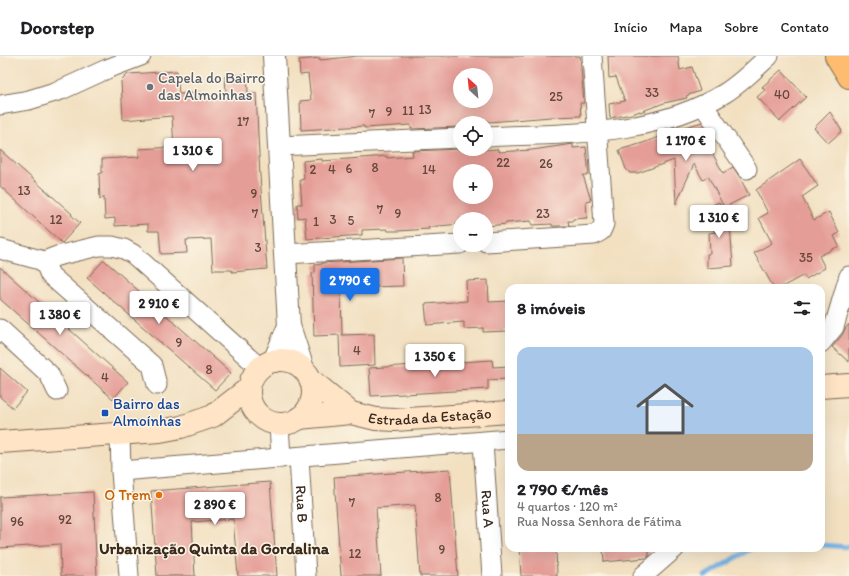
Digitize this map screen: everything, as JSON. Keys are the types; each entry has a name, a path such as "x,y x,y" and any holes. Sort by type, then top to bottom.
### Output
{"highway":[{"path":"836,56 849,77"}],"main road":[{"name":"Estrada da Estação","path":"0,442 160,432 181,427 212,416 249,388 252,378 256,372 267,364 280,360 289,361 296,364 351,413"},
{"path":"289,421 306,411 311,401 313,390 307,374"},
{"path":"825,387 849,385"},
{"path":"249,388 249,398 252,407 258,415"},
{"name":"Estrada da Estação","path":"212,416 258,415 273,423 351,413 376,419 395,420 505,412"}],"street":[{"path":"0,105 29,100 61,90 107,69 141,56"},
{"path":"274,56 289,326 307,374"},
{"path":"493,241 594,234 601,231 604,224 592,56"},
{"path":"493,137 597,132 642,125 676,115 703,104 726,92 769,56"},
{"path":"703,104 747,169"},
{"path":"279,146 453,138"},
{"path":"285,254 453,244"},
{"path":"0,249 50,259 99,246 112,246 124,249 133,254 267,364 289,326"},
{"path":"50,259 50,275 152,366 157,385"},
{"path":"825,339 834,327 849,276"},
{"path":"0,329 49,374 57,391"},
{"name":"Rua B","path":"289,421 290,457 306,576"},
{"path":"120,434 121,471 129,576"},
{"path":"121,471 505,440"},
{"name":"Rua A","path":"483,442 492,576"},
{"path":"643,576 670,552"}],"building":[{"path":"358,56 580,56 584,103 580,103 581,116 493,122 493,116 453,116 453,127 411,129 411,125 301,130 300,101 311,100 308,74 300,75 299,60 320,58 320,60"},
{"path":"608,56 678,56 680,70 692,67 700,91 686,96 687,98 664,103 640,112 610,118 609,104 625,101 616,77 609,78"},
{"path":"781,70 806,97 780,121 757,97 765,90 762,87"},
{"path":"177,71 179,94 201,93 201,96 226,94 225,76 247,74 248,93 256,93 267,269 232,272 232,270 213,270 211,239 186,240 187,253 161,254 159,231 148,231 148,224 115,226 115,218 105,219 104,196 100,200 99,174 102,173 102,159 139,157 139,149 174,147 172,116 123,120 121,81 128,74"},
{"path":"830,112 842,131 828,143 814,128"},
{"path":"702,122 711,145 709,147 723,173 733,167 749,195 729,205 730,219 708,176 703,180 694,164 676,204 674,160 638,173 630,173 626,169 619,150"},
{"path":"573,144 573,148 586,147 589,175 583,175 591,200 586,201 587,218 568,221 569,226 552,226 552,224 532,225 531,221 493,225 493,212 453,212 453,225 428,227 429,229 398,231 388,231 387,229 362,230 362,235 307,239 305,217 298,218 297,204 302,204 300,180 304,179 303,161 413,156 412,151 453,149 453,156 493,156 493,149 498,149 498,152 532,150"},
{"path":"0,150 72,214 71,215 80,223 62,243 0,186"},
{"path":"800,159 818,186 802,197 814,220 829,212 839,233 834,236 839,246 819,256 825,268 806,279 804,275 787,284 772,284 754,253 772,243 759,218 768,213 756,190"},
{"path":"719,202 730,224 733,266 707,268 707,254 710,254 709,233 716,232 704,209"},
{"path":"402,258 403,286 341,288 342,335 374,334 375,365 340,367 339,335 314,336 312,273 315,272 315,265 322,263"},
{"path":"104,260 231,373 215,390 87,278"},
{"path":"0,267 128,382 113,399 0,299"},
{"path":"488,280 489,302 505,301 505,331 483,332 483,328 464,329 464,322 427,325 425,304 467,301 466,281"},
{"path":"849,324 849,362 832,347"},
{"path":"492,360 493,367 505,366 505,379 488,380 488,389 371,396 369,368"},
{"path":"0,368 27,392 13,408 0,397"},
{"path":"450,469 458,576 420,576 415,505 376,508 381,576 341,576 334,477"},
{"path":"270,482 277,576 238,576 233,519 192,522 195,576 157,576 151,491"},
{"path":"93,492 97,576 61,576 60,544 0,548 0,497"},
{"path":"519,552 556,552 557,576 521,576"},
{"path":"603,552 649,552 649,556 646,558 604,562"}],"waterway":[{"path":"825,545 849,546"},
{"path":"705,576 745,552"}],"place":[{"name":"Capela do Bairro das Almoinhas","path":"150,87"},
{"name":"Bairro das Almoínhas","path":"105,413"},
{"name":"O Trem","path":"159,495"}],"district":[{"name":"Urbanização Quinta da Gordalina","path":"214,548"}]}
